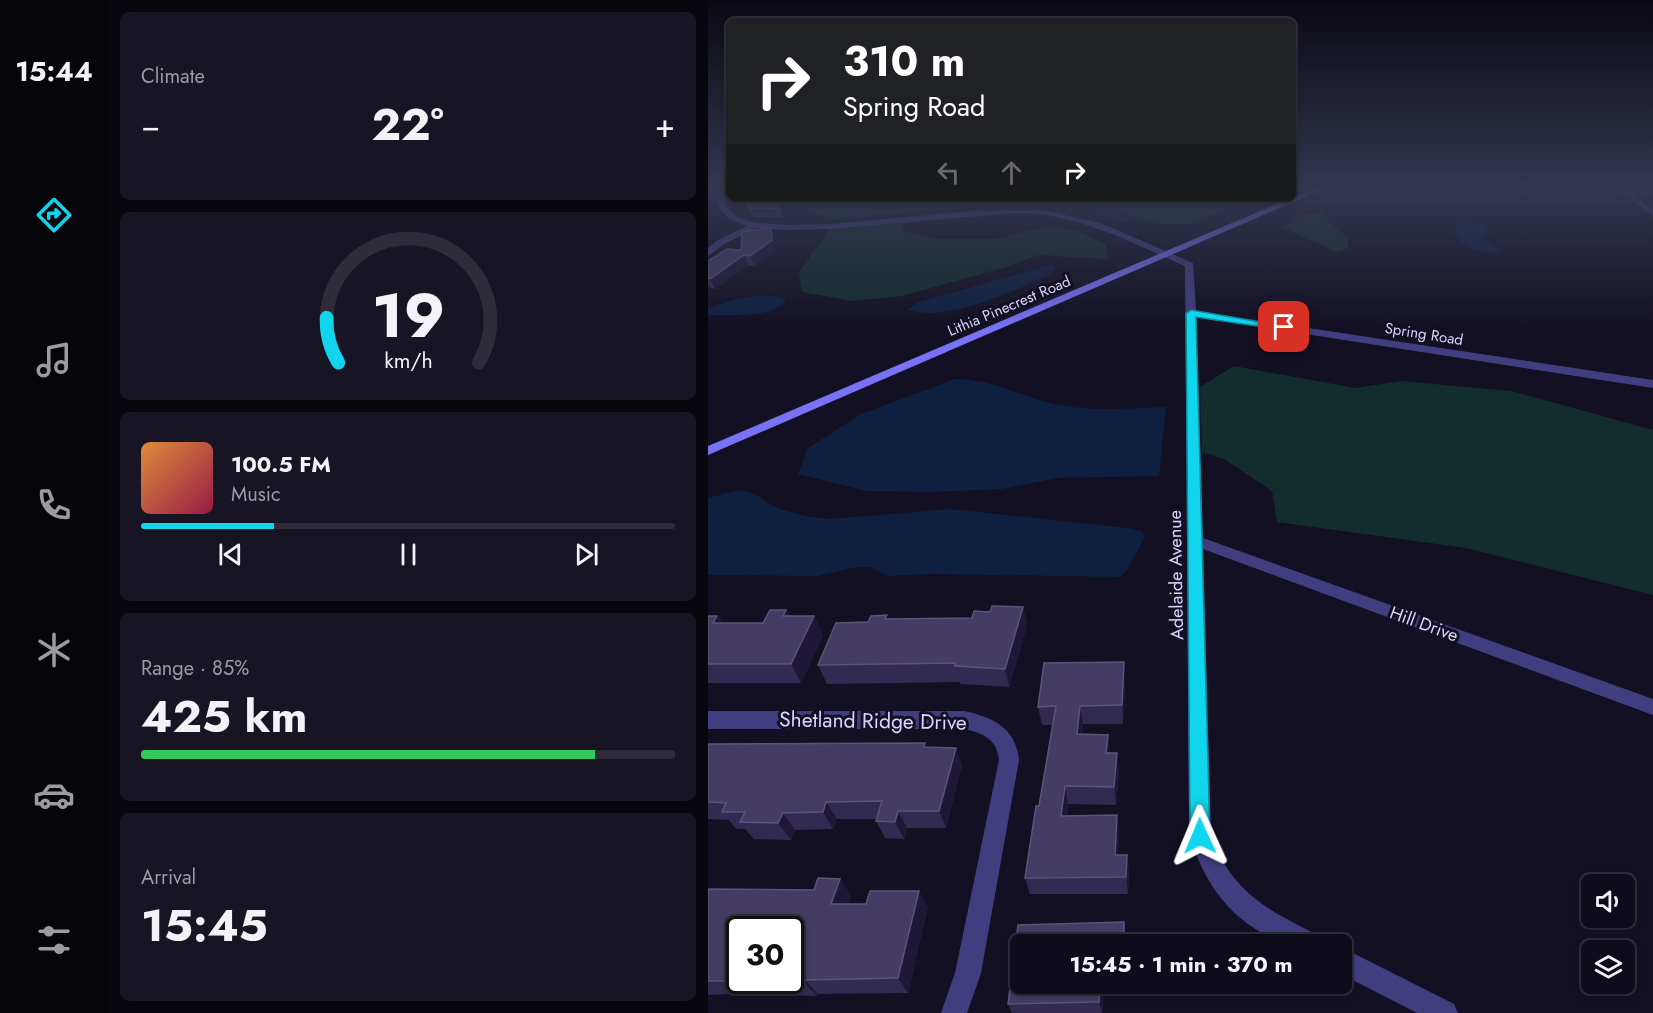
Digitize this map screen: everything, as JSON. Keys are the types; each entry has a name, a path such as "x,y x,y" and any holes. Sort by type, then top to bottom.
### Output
{"main road":[{"name":"Lithia Pinecrest Road","path":"708,451 1213,235"}],"street":[{"path":"708,253 721,242 734,235"},
{"path":"1118,235 1168,255"},
{"name":"Adelaide Avenue","path":"1168,255 1190,265 1200,836 1218,880 1233,899 1255,917 1289,934"},
{"name":"Spring Road","path":"1191,313 1653,384"},
{"name":"Hill Drive","path":"1196,541 1653,707"},
{"name":"Shetland Ridge Drive","path":"708,720 964,720 988,727 1005,740 1009,749 1009,760 968,973 954,1013"},
{"path":"1352,966 1445,1013"}],"green space":[{"path":"825,235 922,235 936,239 995,239 1010,235 1087,235 1106,244 1108,259 1038,255 1006,267 902,296 852,301 802,292 799,272"},
{"path":"1300,235 1346,235 1348,237 1348,248 1336,252"},
{"path":"1234,366 1355,388 1401,381 1511,391 1653,430 1653,595 1466,548 1277,522 1272,491 1224,459 1202,452 1200,387"}],"water":[{"path":"1456,235 1486,235 1481,238 1502,252 1481,251 1468,247"},
{"path":"1050,265 1056,268 1049,275 980,303 941,312 923,313 907,310 919,302"},
{"path":"766,295 786,299 781,306 763,313 708,315 708,308 740,298"},
{"path":"955,379 981,382 1042,401 1081,408 1166,407 1159,476 1057,478 1002,489 932,492 867,491 798,474 808,448 861,414"},
{"path":"738,490 754,494 789,512 829,519 949,509 1128,528 1142,531 1145,536 1126,572 1119,577 929,574 887,576 871,567 856,567 818,576 708,575 708,498"}],"building":[{"path":"742,235 772,235 772,240 750,256 744,255 710,279 708,278 708,261 727,249 741,250"},
{"path":"992,606 1023,607 1005,669 955,666 955,663 818,665 836,623 868,622 871,616 887,615 885,619 972,618 974,611 990,612"},
{"path":"770,610 786,610 783,616 814,616 791,664 708,664 708,616 717,616 713,623 763,623"},
{"path":"1124,662 1122,705 1080,706 1077,734 1108,735 1106,753 1117,753 1114,787 1065,786 1061,816 1117,815 1115,855 1127,855 1126,877 1025,878 1036,806 1039,806 1056,706 1038,707 1044,663"},
{"path":"925,743 924,747 956,748 939,811 898,811 895,822 876,821 882,801 826,802 823,812 783,813 778,823 740,822 745,812 722,812 726,803 708,802 708,744"},
{"path":"818,878 840,879 831,904 866,904 870,891 919,891 898,978 805,980 804,982 804,916 726,916 726,981 708,981 709,889 814,890"},
{"path":"1124,922 1124,934 1017,934 1018,925"},
{"path":"1010,988 1010,994 1099,994 1099,1002 1008,1004"}],"route":[{"path":"1200,836 1191,313 1284,327"}]}
